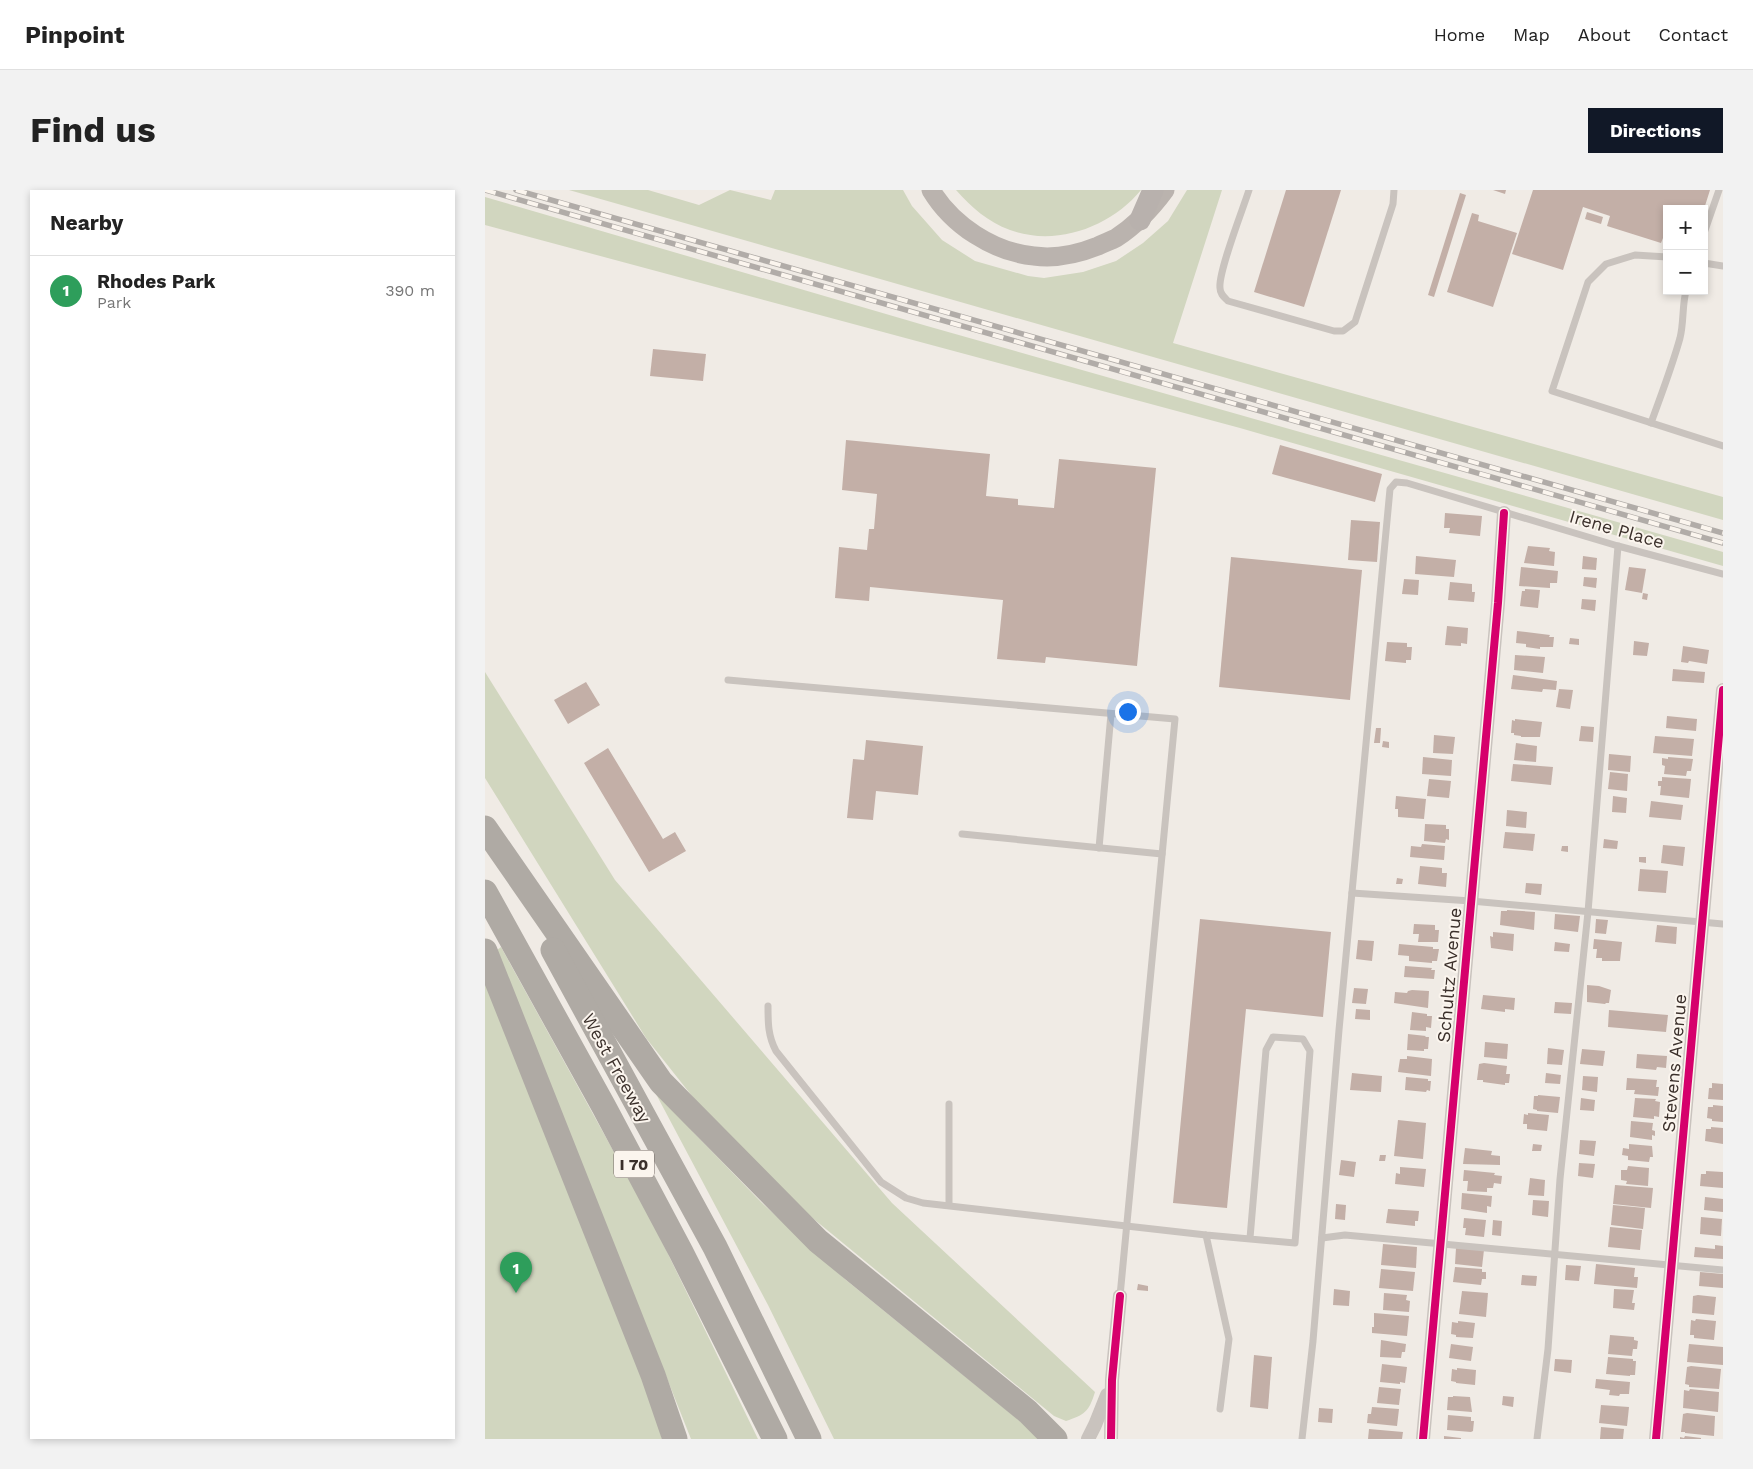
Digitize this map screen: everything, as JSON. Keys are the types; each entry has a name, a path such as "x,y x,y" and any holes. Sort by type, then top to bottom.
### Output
{"highway":[{"path":"485,828 661,1082 818,1240 1028,1412 1055,1439"},
{"name":"West Freeway","path":"485,836 550,945 715,1247 809,1439"},
{"name":"West Freeway","path":"485,892 604,1107 681,1252 775,1439"},
{"path":"485,951 653,1375 675,1439"}],"main road":[{"path":"931,190 937,200 953,217 979,238 999,247 1034,256 1059,256 1079,253 1114,239 1140,220 1165,190"},
{"path":"1140,220 1153,190"}],"street":[{"name":"Schultz Avenue","path":"1423,1439 1498,603 1504,513"},
{"name":"Stevens Avenue","path":"1656,1439 1723,690"},
{"path":"1111,1439 1112,1380 1121,1296"},
{"path":"1087,1439 1104,1406 1112,1380"}],"lane":[{"path":"1249,190 1222,272 1219,287 1222,295 1228,301 1334,331 1343,331 1355,322 1393,204 1394,190"},
{"path":"1708,222 1719,190"},
{"path":"1663,257 1635,255 1606,264 1588,282 1552,391 1723,446"},
{"path":"1708,264 1723,266"},
{"path":"1651,423 1680,337 1684,317 1685,295"},
{"name":"Irene Place","path":"1352,893 1390,489 1396,482 1407,483 1618,546 1723,574"},
{"path":"1537,1439 1548,1349 1560,1179 1588,912 1618,546"},
{"path":"729,680 1175,720 1121,1296"},
{"path":"1099,848 1111,714"},
{"path":"962,834 1162,854"},
{"path":"1302,1439 1322,1238 1352,893 1471,901 1723,924"},
{"path":"768,1006 770,1040 776,1051 881,1182 906,1198 923,1203 1206,1235 1295,1243 1311,1051 1303,1039 1273,1037 1266,1050 1249,1238"},
{"path":"949,1104 949,1205"},
{"path":"1206,1235 1229,1339 1220,1409"},
{"path":"1322,1238 1345,1235 1723,1270"}],"green space":[{"path":"569,190 648,190 699,205 730,190 771,200 775,190 903,190 912,206 942,240 975,261 1028,276 1044,278 1083,272 1116,261 1143,243 1168,221 1187,190 1222,190 1173,343 1723,497 1723,520"},
{"path":"956,190 1141,190 1129,203 1098,223 1064,235 1046,236 1028,235 994,223 980,213"},
{"path":"485,197 927,326 1723,552 1723,566 1240,428 485,225"},
{"path":"485,672 615,880 892,1203 1095,1392 1085,1412 1066,1421 1054,1416 782,1193 696,1101 646,1038 485,778"},
{"path":"501,947 652,1221 758,1439 691,1439 497,950"},
{"path":"485,976 655,1411 662,1439 485,1439"},
{"path":"647,1077 694,1133 761,1202 846,1280 1042,1439 834,1439 768,1305"}],"building":[{"path":"1286,190 1341,190 1304,307 1254,292"},
{"path":"1493,190 1506,190 1505,194"},
{"path":"1533,190 1710,190 1705,205 1663,205 1663,238 1661,243 1607,226 1610,216 1583,207 1563,270 1512,254"},
{"path":"1460,193 1466,195 1434,297 1428,295"},
{"path":"1587,212 1603,217 1601,224 1585,219"},
{"path":"1472,213 1479,215 1478,221 1517,233 1493,307 1447,292"},
{"path":"653,349 706,354 703,381 650,376"},
{"path":"846,440 990,454 986,496 1018,499 1018,505 1054,508 1059,459 1156,468 1137,666 1046,657 1045,663 997,659 1003,600 870,587 869,601 835,598 839,547 867,550 869,529 874,529 877,494 842,490"},
{"path":"1280,445 1382,474 1375,502 1272,474"},
{"path":"1445,513 1482,516 1480,536 1449,533 1450,528 1444,528"},
{"path":"1351,520 1380,522 1377,562 1348,560"},
{"path":"1528,546 1550,548 1549,551 1555,552 1554,566 1524,563"},
{"path":"1416,556 1456,560 1454,577 1415,574"},
{"path":"1583,556 1597,558 1596,570 1582,569"},
{"path":"1231,557 1362,570 1350,700 1219,687"},
{"path":"1521,567 1558,571 1557,583 1550,583 1550,588 1519,586"},
{"path":"1629,567 1646,569 1642,593 1625,590"},
{"path":"1584,577 1597,578 1596,588 1583,586"},
{"path":"1404,579 1419,580 1418,595 1402,594"},
{"path":"1450,582 1472,584 1472,592 1475,592 1474,602 1448,600"},
{"path":"1525,589 1540,590 1538,608 1520,606 1522,591 1525,591"},
{"path":"1643,593 1648,594 1647,600 1642,599"},
{"path":"1582,599 1596,600 1595,611 1581,609"},
{"path":"1447,626 1468,628 1467,644 1461,643 1461,646 1445,645"},
{"path":"1517,631 1550,635 1549,637 1554,637 1553,647 1540,647 1540,649 1516,643"},
{"path":"1570,638 1579,639 1579,645 1569,644"},
{"path":"1634,641 1649,643 1647,656 1633,655"},
{"path":"1387,642 1407,643 1407,647 1412,647 1411,660 1406,660 1406,663 1385,661"},
{"path":"1683,646 1709,650 1707,664 1689,661 1688,663 1681,662"},
{"path":"1515,655 1545,657 1543,673 1514,670"},
{"path":"1673,669 1705,672 1704,683 1672,681"},
{"path":"1513,675 1557,681 1556,690 1543,689 1542,692 1511,689"},
{"path":"586,682 600,705 568,724 554,700"},
{"path":"1559,689 1573,690 1570,709 1556,707"},
{"path":"1667,716 1697,719 1696,731 1666,728"},
{"path":"1515,719 1542,722 1540,737 1521,737 1511,733 1512,720 1515,721"},
{"path":"1581,726 1594,727 1593,742 1579,741"},
{"path":"1376,728 1381,728 1380,743 1374,743"},
{"path":"1434,735 1455,737 1453,754 1433,753"},
{"path":"1655,736 1694,739 1692,756 1653,753"},
{"path":"866,740 923,746 918,795 876,791 873,820 847,818 853,759 864,760"},
{"path":"1383,741 1389,742 1389,748 1382,747"},
{"path":"1516,743 1537,746 1536,762 1514,760"},
{"path":"608,748 663,839 675,832 686,851 649,872 584,763"},
{"path":"1609,754 1631,756 1630,772 1608,770"},
{"path":"1423,757 1452,760 1451,776 1422,774"},
{"path":"1668,757 1693,759 1691,771 1687,771 1686,776 1664,774 1665,766 1662,765 1662,758 1668,759"},
{"path":"1513,764 1553,767 1551,785 1511,781"},
{"path":"1610,772 1628,774 1627,791 1608,789"},
{"path":"1662,777 1691,779 1689,798 1660,795 1661,786 1658,786 1658,781 1662,781"},
{"path":"1429,779 1451,781 1449,798 1427,796"},
{"path":"1396,796 1426,799 1424,819 1398,817 1398,809 1395,809"},
{"path":"1613,796 1627,798 1626,813 1612,812"},
{"path":"1651,801 1683,805 1681,820 1649,817"},
{"path":"1507,810 1527,812 1526,828 1506,826"},
{"path":"1425,824 1446,825 1446,829 1449,829 1449,840 1446,839 1445,843 1424,841"},
{"path":"1505,832 1535,834 1533,851 1503,848"},
{"path":"1604,839 1618,841 1617,849 1603,848"},
{"path":"1422,844 1445,846 1444,860 1410,857 1411,846 1421,847"},
{"path":"1663,845 1685,847 1683,866 1661,863"},
{"path":"1562,846 1568,846 1568,852 1561,851"},
{"path":"1639,857 1646,857 1646,863 1639,862"},
{"path":"1420,866 1442,868 1442,873 1447,873 1446,887 1418,884"},
{"path":"1640,869 1668,871 1666,893 1638,891"},
{"path":"1397,878 1403,879 1402,884 1396,884"},
{"path":"1526,883 1542,884 1541,895 1525,893"},
{"path":"1501,911 1535,912 1534,930 1500,925"},
{"path":"1555,914 1580,916 1578,932 1554,929"},
{"path":"1200,919 1331,932 1323,1017 1246,1009 1227,1208 1173,1203"},
{"path":"1596,919 1608,920 1606,934 1595,933"},
{"path":"1414,924 1435,925 1435,930 1439,930 1438,942 1418,942 1419,934 1413,934"},
{"path":"1657,925 1677,927 1676,944 1655,942"},
{"path":"1493,932 1514,934 1513,951 1491,948 1490,936 1493,937"},
{"path":"1594,939 1622,942 1620,961 1602,961 1602,958 1596,958 1597,949 1593,949"},
{"path":"1358,940 1374,941 1372,961 1356,959"},
{"path":"1555,942 1570,944 1569,952 1554,951"},
{"path":"1399,944 1439,949 1437,961 1432,961 1432,963 1409,961 1409,956 1398,955"},
{"path":"1405,966 1432,968 1431,970 1435,970 1434,979 1404,977"},
{"path":"1587,985 1611,990 1609,1003 1587,1002"},
{"path":"1354,988 1368,989 1366,1004 1352,1003"},
{"path":"1412,990 1429,991 1428,1008 1394,1003 1395,992 1407,993"},
{"path":"1483,995 1515,998 1514,1010 1505,1009 1505,1012 1481,1009"},
{"path":"1555,1002 1572,1003 1571,1014 1554,1013"},
{"path":"1356,1009 1370,1010 1370,1020 1355,1019"},
{"path":"1609,1010 1668,1015 1666,1032 1608,1027"},
{"path":"1412,1012 1432,1016 1431,1028 1426,1027 1426,1031 1410,1030"},
{"path":"1408,1034 1429,1037 1428,1049 1424,1049 1424,1051 1407,1050"},
{"path":"1485,1042 1508,1044 1507,1059 1484,1057"},
{"path":"1548,1048 1564,1050 1562,1065 1547,1064"},
{"path":"1582,1049 1605,1051 1603,1066 1580,1064"},
{"path":"1637,1054 1667,1056 1666,1068 1657,1067 1656,1070 1636,1068"},
{"path":"1407,1056 1432,1059 1431,1076 1398,1072 1400,1059 1407,1059"},
{"path":"1479,1064 1507,1066 1506,1074 1510,1074 1509,1083 1505,1083 1505,1085 1477,1080"},
{"path":"1352,1073 1382,1076 1381,1092 1350,1090"},
{"path":"1546,1073 1561,1075 1560,1084 1545,1083"},
{"path":"1583,1076 1598,1077 1597,1092 1582,1090"},
{"path":"1406,1077 1428,1079 1428,1081 1431,1081 1430,1091 1405,1090"},
{"path":"1627,1078 1657,1080 1656,1087 1659,1087 1658,1096 1634,1094 1635,1090 1626,1090"},
{"path":"1712,1083 1723,1084 1723,1100 1708,1099 1709,1088 1712,1088"},
{"path":"1534,1096 1560,1097 1558,1113 1533,1109"},
{"path":"1581,1098 1595,1100 1594,1111 1580,1110"},
{"path":"1635,1098 1656,1099 1655,1101 1660,1102 1659,1117 1654,1116 1654,1119 1633,1117"},
{"path":"1713,1105 1723,1106 1723,1122 1712,1121 1712,1119 1707,1118 1708,1107 1713,1107"},
{"path":"1528,1113 1549,1115 1547,1131 1527,1129 1527,1124 1523,1124 1524,1114 1528,1115"},
{"path":"1398,1120 1426,1123 1423,1159 1394,1156"},
{"path":"1631,1121 1653,1123 1652,1130 1655,1131 1655,1136 1652,1135 1652,1140 1630,1137"},
{"path":"1711,1127 1723,1128 1723,1144 1705,1141 1706,1129 1711,1129"},
{"path":"1580,1140 1596,1141 1594,1156 1579,1154"},
{"path":"1533,1144 1542,1145 1541,1151 1532,1151"},
{"path":"1629,1144 1652,1146 1653,1157 1650,1157 1649,1162 1628,1160 1628,1156 1622,1155 1623,1148 1629,1149"},
{"path":"1465,1148 1492,1151 1491,1155 1500,1156 1500,1165 1463,1164"},
{"path":"1380,1155 1386,1155 1385,1161 1379,1161"},
{"path":"1341,1160 1356,1162 1354,1177 1339,1175"},
{"path":"1579,1163 1595,1164 1593,1178 1578,1176"},
{"path":"1628,1166 1649,1168 1648,1186 1626,1184 1627,1181 1621,1180 1621,1170 1627,1170"},
{"path":"1400,1167 1426,1169 1424,1187 1395,1184 1396,1173 1400,1174"},
{"path":"1464,1170 1495,1173 1494,1175 1502,1176 1501,1184 1494,1183 1493,1188 1487,1188 1487,1192 1467,1191 1468,1181 1463,1181"},
{"path":"1706,1171 1723,1172 1723,1188 1700,1186 1701,1174 1706,1174"},
{"path":"1530,1178 1545,1180 1544,1196 1528,1195"},
{"path":"1615,1185 1653,1188 1651,1208 1613,1204"},
{"path":"1462,1193 1492,1196 1491,1207 1487,1206 1487,1213 1461,1209"},
{"path":"1705,1197 1723,1199 1723,1212 1704,1210"},
{"path":"1533,1200 1549,1201 1548,1217 1532,1215"},
{"path":"1336,1204 1346,1205 1345,1220 1335,1219"},
{"path":"1613,1205 1645,1208 1643,1229 1611,1225"},
{"path":"1388,1209 1419,1211 1418,1221 1415,1221 1415,1226 1386,1223"},
{"path":"1701,1217 1722,1219 1721,1236 1700,1234"},
{"path":"1464,1218 1486,1220 1484,1237 1465,1235 1466,1228 1463,1228"},
{"path":"1493,1220 1502,1221 1501,1236 1492,1235"},
{"path":"1610,1227 1642,1230 1640,1250 1608,1247"},
{"path":"1383,1244 1417,1247 1416,1268 1381,1265"},
{"path":"1715,1245 1723,1246 1723,1259 1694,1257 1695,1247 1715,1249"},
{"path":"1456,1248 1484,1250 1482,1267 1455,1264"},
{"path":"1596,1264 1635,1268 1634,1277 1638,1277 1637,1288 1594,1284"},
{"path":"1566,1265 1581,1266 1579,1281 1565,1280"},
{"path":"1455,1267 1482,1269 1482,1272 1486,1272 1486,1279 1482,1279 1481,1285 1453,1282"},
{"path":"1381,1269 1415,1272 1413,1291 1379,1288"},
{"path":"1700,1272 1723,1274 1723,1288 1699,1286"},
{"path":"1522,1275 1537,1276 1536,1286 1521,1285"},
{"path":"1138,1284 1148,1286 1148,1291 1137,1290"},
{"path":"1334,1289 1350,1291 1349,1306 1333,1305"},
{"path":"1614,1289 1634,1290 1632,1303 1635,1303 1634,1310 1613,1308"},
{"path":"1462,1291 1488,1293 1486,1317 1459,1314"},
{"path":"1384,1293 1407,1295 1406,1300 1410,1301 1409,1312 1383,1310"},
{"path":"1693,1296 1716,1297 1714,1315 1692,1313"},
{"path":"1374,1313 1409,1316 1407,1336 1372,1333"},
{"path":"1696,1319 1716,1321 1714,1340 1694,1338 1694,1335 1690,1335 1691,1320 1695,1321"},
{"path":"1458,1321 1475,1323 1473,1338 1456,1337 1456,1335 1451,1334 1452,1322 1458,1323"},
{"path":"1610,1335 1634,1337 1634,1340 1638,1341 1637,1349 1633,1349 1632,1356 1608,1354"},
{"path":"1381,1340 1406,1344 1405,1352 1402,1352 1401,1358 1380,1357"},
{"path":"1451,1344 1473,1347 1471,1361 1449,1358"},
{"path":"1689,1344 1723,1347 1723,1365 1687,1362"},
{"path":"1254,1355 1272,1357 1268,1409 1250,1407"},
{"path":"1608,1357 1633,1359 1633,1361 1636,1361 1635,1375 1606,1374"},
{"path":"1555,1359 1572,1360 1571,1373 1554,1371"},
{"path":"1382,1364 1407,1367 1405,1383 1380,1382"},
{"path":"1687,1367 1721,1369 1719,1389 1689,1387 1689,1385 1685,1384"},
{"path":"1457,1368 1476,1370 1475,1385 1451,1381 1452,1369 1457,1370"},
{"path":"1596,1379 1630,1382 1629,1394 1609,1395 1610,1390 1595,1388"},
{"path":"1379,1387 1401,1389 1399,1405 1377,1403"},
{"path":"1690,1389 1719,1392 1718,1412 1683,1408 1684,1390 1689,1391"},
{"path":"1503,1396 1514,1397 1513,1407 1502,1405"},
{"path":"1448,1397 1470,1397 1472,1412 1447,1410"},
{"path":"1601,1405 1629,1407 1627,1426 1599,1423"},
{"path":"1372,1407 1399,1409 1397,1426 1367,1423 1368,1414 1371,1414"},
{"path":"1319,1408 1333,1409 1332,1423 1318,1422"},
{"path":"1683,1414 1715,1416 1714,1436 1681,1432"},
{"path":"1448,1415 1471,1417 1471,1421 1474,1421 1473,1431 1447,1430"},
{"path":"1601,1427 1624,1429 1623,1439 1600,1439"},
{"path":"1369,1429 1403,1432 1402,1439 1368,1439"},
{"path":"1444,1436 1461,1438 1461,1439 1444,1439"},
{"path":"1685,1436 1701,1439 1680,1439 1680,1437 1684,1438"}],"railway":[{"path":"485,190 1723,543"},
{"path":"516,190 1723,533"}],"cycle path":[{"path":"1423,1439 1498,603 1504,513"},
{"path":"1656,1439 1723,690"},
{"path":"1111,1439 1112,1380 1120,1296"}],"place":[{"name":"Rhodes Park","path":"516,1293"}]}
